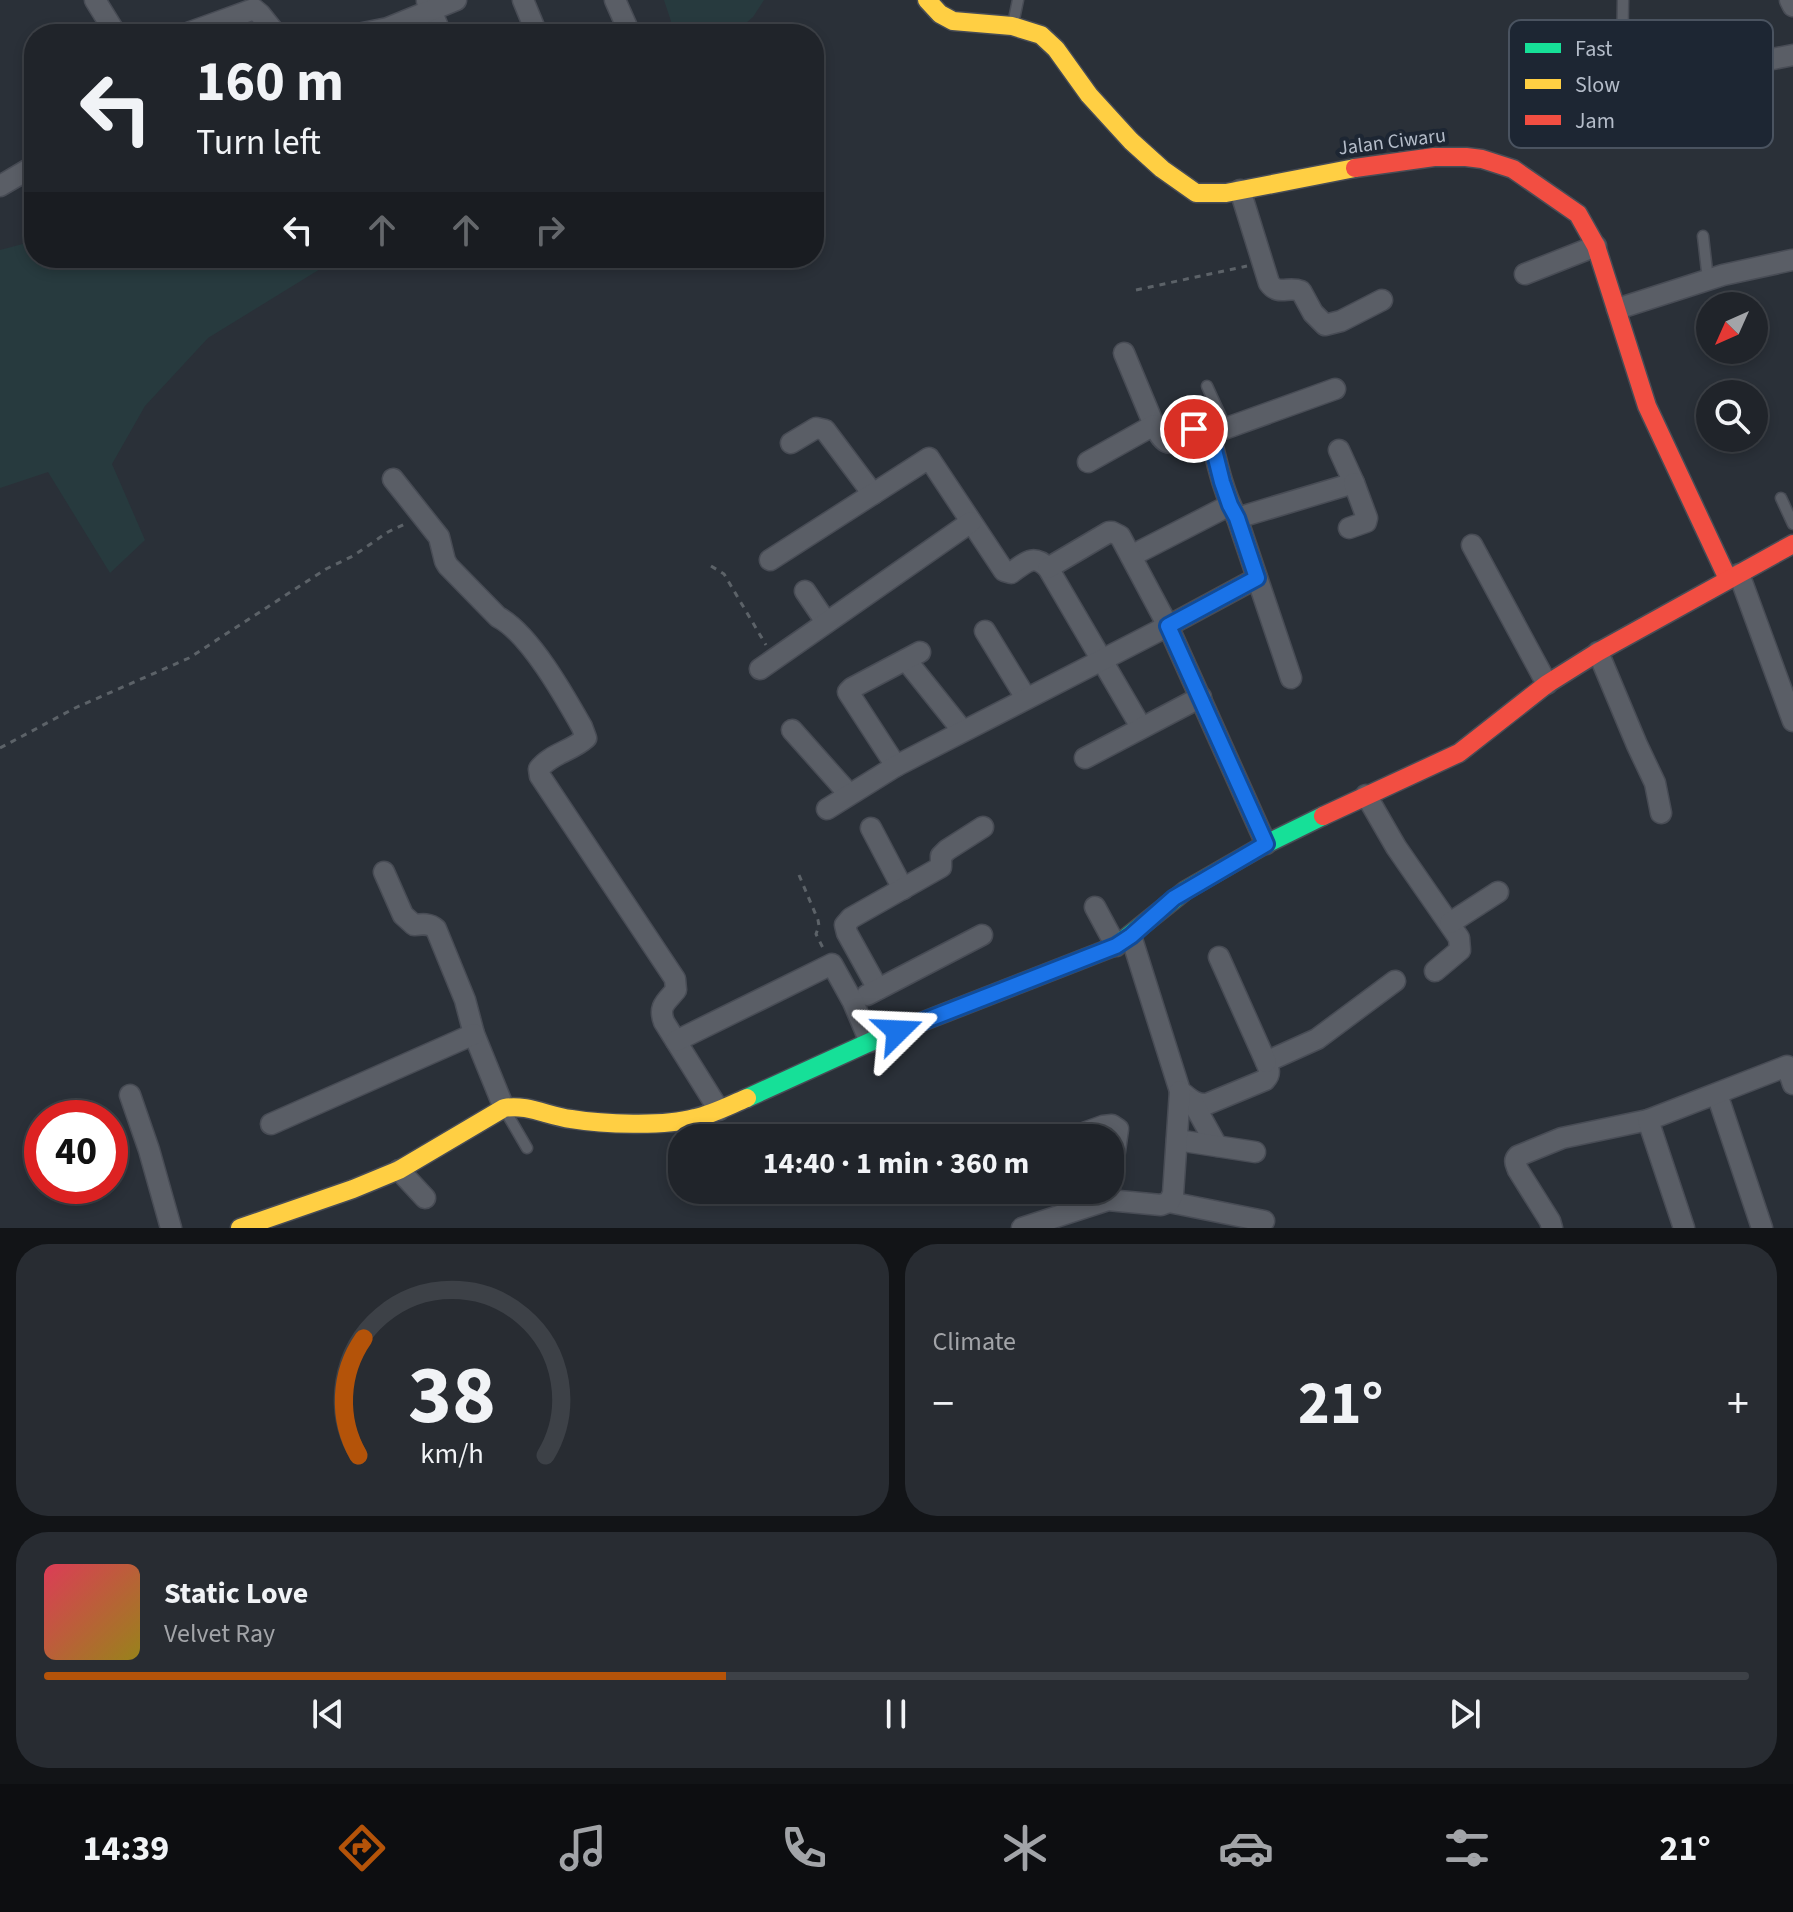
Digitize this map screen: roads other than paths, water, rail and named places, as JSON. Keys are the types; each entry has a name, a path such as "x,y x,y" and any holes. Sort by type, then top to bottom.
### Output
{"street":[{"path":"95,0 110,24"},
{"path":"395,24 428,5 456,0"},
{"path":"523,0 533,24"},
{"path":"615,0 626,24"},
{"name":"Jalan Ciwaru","path":"927,0 947,18 962,24 1013,26 1050,41 1074,77 1144,156 1196,193 1240,190 1342,169 1431,157 1476,158 1513,169 1578,214 1596,246 1647,406 1733,576"},
{"path":"1790,0 1793,6"},
{"path":"428,5 437,24"},
{"path":"213,24 254,9 268,24"},
{"path":"1773,59 1793,55"},
{"path":"0,186 24,172"},
{"path":"1240,190 1272,288 1301,291 1313,313 1325,325 1341,321 1382,300"},
{"path":"1525,274 1596,246"},
{"path":"1617,309 1723,275 1792,260"},
{"path":"1124,353 1154,425 1165,443 1198,428 1218,431 1335,389"},
{"path":"1088,462 1154,425"},
{"path":"791,443 816,428 825,430 873,494"},
{"path":"1218,431 1234,512 1291,678"},
{"path":"1339,450 1367,518 1366,522 1349,528"},
{"path":"770,560 935,454 971,522 1004,571 1011,573 1032,560 1042,562 1048,568 1141,727"},
{"path":"393,479 439,537 448,566 498,617 508,622 525,639 582,727 586,738 544,762 539,769 540,776 675,979 676,990 661,1008 661,1014 719,1110"},
{"path":"1131,556 1234,512 1354,483"},
{"path":"767,664 971,522"},
{"path":"1048,568 1112,532 1120,536 1168,626 1266,844"},
{"path":"1472,545 1547,684"},
{"path":"240,1228 399,1170 504,1108 516,1106 589,1122 666,1123 693,1119 870,1042 1124,941 1174,898 1266,844 1459,753 1547,684 1598,652 1792,546"},
{"path":"1733,576 1793,721"},
{"path":"827,809 962,730 1257,578"},
{"path":"805,591 826,622"},
{"path":"985,631 1026,698"},
{"path":"1598,652 1655,783 1661,813"},
{"path":"896,766 848,692 852,688 913,656 962,730"},
{"path":"1085,758 1201,697"},
{"path":"792,730 849,794"},
{"path":"1366,795 1396,847 1459,938 1460,950 1435,971"},
{"path":"878,989 845,925 851,918 941,867 941,856 947,850 983,827"},
{"path":"871,828 903,889"},
{"path":"384,872 403,915 414,925 427,924 436,929 504,1108"},
{"path":"1450,923 1498,892"},
{"path":"1095,907 1124,941 1186,1096 1217,1146"},
{"path":"853,1002 982,935"},
{"path":"1186,1096 1200,1105 1207,1104 1269,1076 1266,1062 1219,957"},
{"path":"676,1041 832,964 870,1042"},
{"path":"1266,1062 1317,1039 1395,981"},
{"path":"271,1124 474,1034"},
{"path":"1552,1228 1518,1170 1515,1159 1518,1156 1562,1138 1648,1120 1791,1071"},
{"path":"1717,1094 1762,1228"},
{"path":"130,1095 171,1228"},
{"path":"1169,1202 1173,1194 1177,1140 1186,1096"},
{"path":"1648,1120 1684,1228"},
{"path":"1177,1140 1255,1152"},
{"path":"399,1170 425,1198"},
{"path":"1124,1196 1161,1205 1169,1202 1264,1221"},
{"path":"1022,1228 1080,1204"}],"lane":[{"path":"1013,26 1018,0"},
{"path":"1623,0 1623,20"},
{"path":"1703,236 1708,280"},
{"path":"1207,386 1218,431"},
{"path":"1781,498 1793,524"},
{"path":"504,1108 527,1148"}]}
